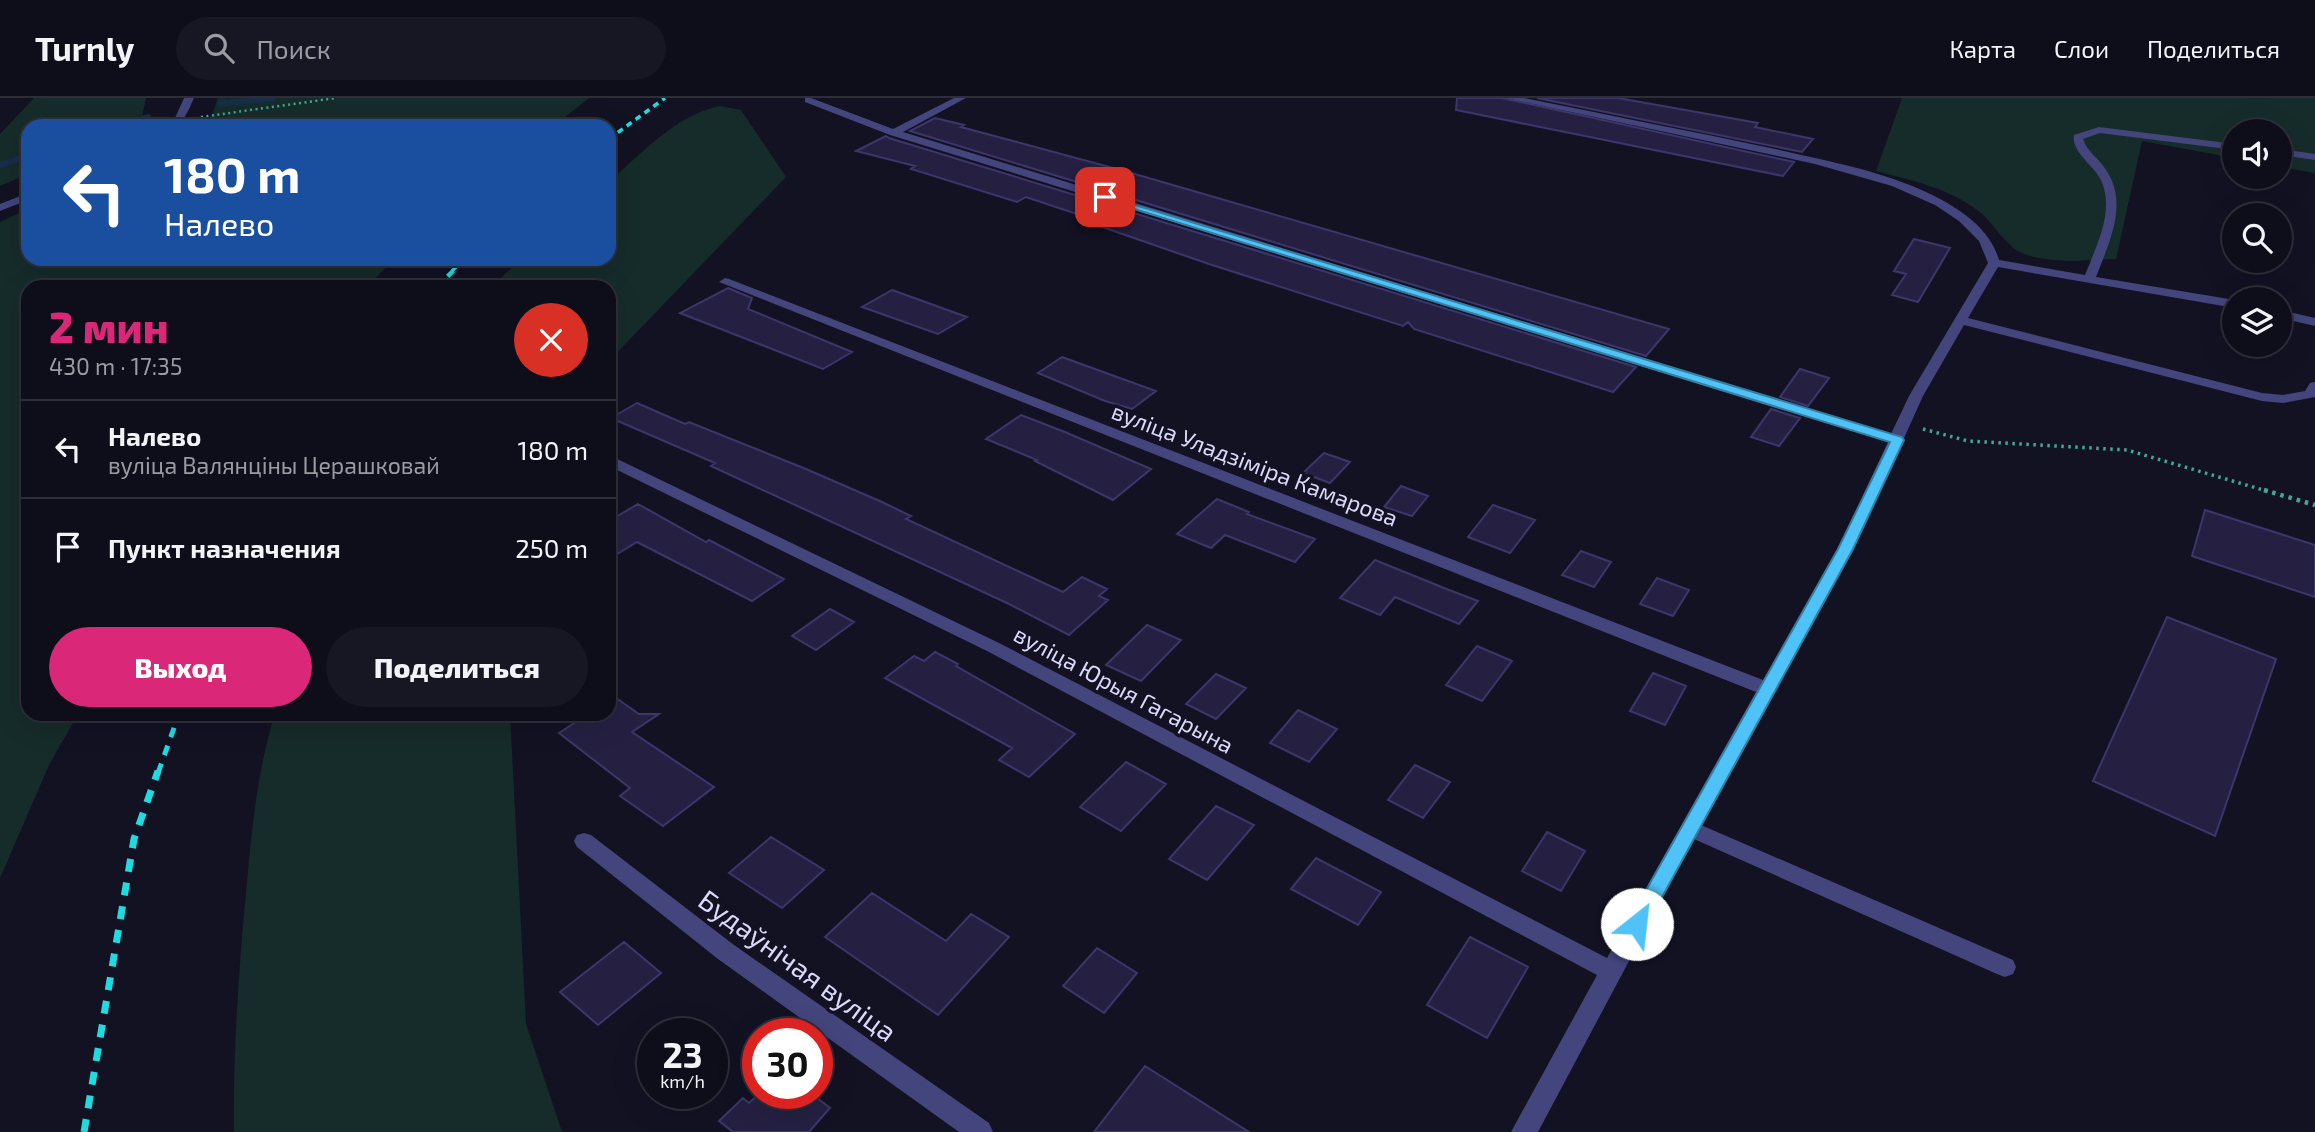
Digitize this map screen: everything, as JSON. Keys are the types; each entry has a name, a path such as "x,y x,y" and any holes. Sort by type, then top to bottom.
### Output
{"street":[{"path":"179,119 189,98"},
{"path":"894,132 961,98"},
{"path":"1510,98 1796,157 1894,183 1933,199 1957,215 1991,246 1994,263 1916,396 1846,549 1689,828 1524,1132"},
{"path":"808,100 894,132 1897,440"},
{"path":"2089,279 2108,224 2112,191 2101,169 2083,149 2078,137 2099,130 2222,145"},
{"path":"2292,154 2315,157"},
{"path":"0,208 21,199"},
{"path":"1994,263 2222,302"},
{"name":"вуліца Уладзіміра Камарова","path":"724,282 1768,689"},
{"path":"2292,317 2315,322"},
{"path":"1961,320 2262,397 2297,398 2310,394 2315,386"},
{"name":"вуліца Юрыя Гагарына","path":"616,463 993,647 1611,971"},
{"path":"1689,828 2006,967"},
{"name":"Будаўнічая вуліца","path":"584,841 726,952 980,1132"}],"path":[{"path":"186,119 336,98"},
{"path":"1905,425 1968,441 2127,450 2315,505"}],"green space":[{"path":"34,98 146,98 142,119 21,119 21,177 0,186 0,134"},
{"path":"218,98 589,98 563,119 211,119"},
{"path":"1902,98 2315,98 2315,173 2292,169 2292,119 2222,119 2222,156 2142,141 2116,259 2070,261 2024,254 2012,246 1970,205 1931,186 1876,171"},
{"path":"719,106 741,110 786,177 616,354 616,280 498,280 514,266 616,266 616,176 674,127 703,111"},
{"path":"21,212 21,266 387,266 374,280 21,280 21,721 74,721 49,765 0,878 0,222"},
{"path":"273,721 510,721 526,1024 562,1132 234,1132 234,1069 241,944 254,818"}],"building":[{"path":"1457,98 1502,98 1794,162 1783,176 1456,110"},
{"path":"1537,98 1618,98 1758,123 1755,127 1813,139 1802,152"},
{"path":"935,118 1669,329 1646,356 910,131"},
{"path":"886,136 1636,367 1613,392 1414,329 1408,322 1403,326 1209,264 1102,227 1107,224 1026,197 1017,202 911,169 915,166 856,151"},
{"path":"1914,239 1950,248 1918,302 1892,295 1906,274 1894,271"},
{"path":"728,288 752,298 748,309 852,352 823,369 680,313"},
{"path":"892,290 967,317 938,334 862,307"},
{"path":"1062,357 1156,391 1132,409 1105,401 1038,373"},
{"path":"1800,369 1829,378 1808,406 1780,397"},
{"path":"637,403 685,424 689,422 882,502 911,516 906,519 1063,592 1082,577 1107,589 1099,596 1108,600 1069,635 1007,603 711,466 715,463 616,420 616,415"},
{"path":"1771,409 1800,418 1779,446 1751,437"},
{"path":"1021,415 1151,469 1113,500 1035,461 1037,460 986,439"},
{"path":"1324,453 1350,462 1330,483 1303,473"},
{"path":"1401,486 1428,496 1412,516 1384,507"},
{"path":"1217,499 1249,512 1247,514 1315,539 1295,562 1225,535 1211,548 1177,534"},
{"path":"638,504 706,542 709,540 784,579 752,601 637,542 616,555 616,517"},
{"path":"1493,505 1535,520 1510,553 1468,537"},
{"path":"2205,510 2315,545 2315,597 2192,556"},
{"path":"1581,551 1611,562 1594,587 1562,575"},
{"path":"1375,560 1478,601 1459,624 1395,597 1380,615 1340,598"},
{"path":"1657,578 1689,590 1673,616 1640,604"},
{"path":"830,609 854,622 816,650 792,636"},
{"path":"2167,617 2276,659 2215,836 2093,781"},
{"path":"1147,625 1181,640 1141,681 1106,665"},
{"path":"1477,646 1512,661 1482,701 1446,685"},
{"path":"935,652 1075,734 1029,777 999,760 1012,748 885,678 914,656 924,661"},
{"path":"1653,673 1686,686 1665,725 1630,711"},
{"path":"1216,674 1246,688 1216,719 1186,704"},
{"path":"616,698 639,714 659,714 632,732 714,787 663,826 620,796 630,788 559,733 577,721 616,721"},
{"path":"1298,710 1337,729 1309,762 1270,743"},
{"path":"1126,762 1166,784 1121,831 1080,807"},
{"path":"1415,765 1450,782 1423,818 1388,800"},
{"path":"1216,806 1254,825 1207,880 1169,859"},
{"path":"1547,832 1585,851 1561,891 1522,871"},
{"path":"771,837 824,870 782,908 729,873"},
{"path":"1316,858 1381,892 1358,925 1291,889"},
{"path":"872,893 946,941 971,914 1009,937 938,1015 825,937"},
{"path":"1470,937 1528,967 1487,1038 1427,1005"},
{"path":"624,942 661,973 598,1025 560,992"},
{"path":"1097,948 1137,973 1104,1013 1063,986"},
{"path":"1145,1066 1249,1132 1094,1132"},
{"path":"742,1099 742,1109 829,1109 809,1132 733,1132 719,1121"}],"waterway":[{"path":"220,104 273,98"},
{"path":"142,119 148,117"},
{"path":"0,165 21,158"}],"railway":[{"path":"616,134 665,98"},
{"path":"452,271 457,266"},
{"path":"444,280 454,270"},
{"path":"158,773 177,721"},
{"path":"84,1132 134,839 158,771"}],"route":[{"path":"1105,197 1897,440 1846,549 1637,924"}]}
